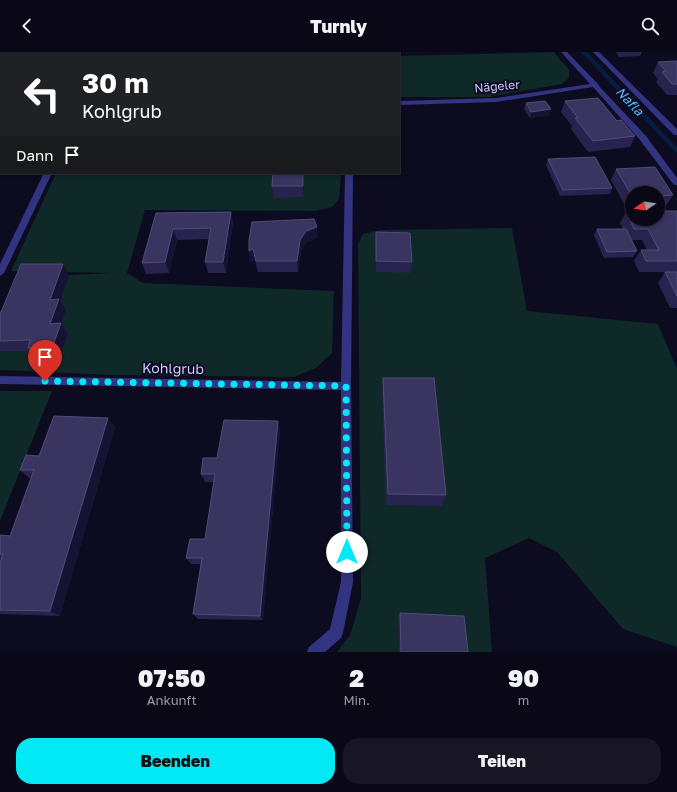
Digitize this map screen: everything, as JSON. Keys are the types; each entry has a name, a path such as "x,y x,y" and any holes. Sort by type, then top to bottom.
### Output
{"street":[{"path":"564,52 596,85 643,138 677,183"},
{"path":"596,52 677,133"},
{"name":"Nägeler","path":"400,103 496,100 596,85"},
{"path":"0,273 48,174"},
{"path":"314,652 336,633 347,582 346,386 349,174"},
{"name":"Kohlgrub","path":"0,380 346,386"}],"green space":[{"path":"554,52 569,70 569,78 562,84 489,97 400,97 400,56"},
{"path":"56,174 341,174 339,199 332,207 316,211 145,210 127,273 143,283 334,291 332,353 316,368 294,377 112,375 0,370 0,351 38,351 57,334 57,310 69,275 113,273 11,271"},
{"path":"512,228 527,311 658,324 677,369 677,647 623,629 557,552 529,538 485,558 492,652 337,652 350,635 361,598 358,244 363,234 380,230"},
{"path":"0,391 52,391 0,521"}],"building":[{"path":"677,61 677,84 672,84 662,72 666,71 658,62"},
{"path":"598,98 617,121 621,120 635,136 593,141 575,118 578,118 565,101"},
{"path":"545,101 551,109 531,112 526,103"},
{"path":"595,157 612,188 563,190 548,159"},
{"path":"655,167 673,195 665,196 665,186 626,186 616,169"},
{"path":"273,174 303,174 303,186 272,186"},
{"path":"665,211 677,211 677,261 646,261 641,250 659,250 648,229 634,229 633,226 665,226"},
{"path":"231,212 223,262 205,262 211,228 173,229 165,262 142,263 156,213"},
{"path":"314,219 317,227 306,231 300,240 297,261 256,261 253,249 249,251 252,222"},
{"path":"597,229 626,229 637,251 607,252"},
{"path":"376,232 410,233 412,262 376,261"},
{"path":"21,264 63,264 50,300 59,299 50,324 61,323 52,348 28,348 30,340 0,341 0,312"},
{"path":"665,272 677,272 677,296"},
{"path":"383,378 434,378 446,495 388,494"},
{"path":"54,416 108,418 50,611 0,610 0,563 3,554 0,554 0,535 10,536 34,470 20,470 26,455 39,456"},
{"path":"224,420 278,421 260,616 193,614 202,558 186,558 190,539 205,539 215,474 201,474 203,458 217,458"},
{"path":"400,613 464,616 468,652 401,652"}],"waterway":[{"name":"Nafla","path":"584,52 677,151"}],"route":[{"path":"45,381 346,386 347,552"}]}
